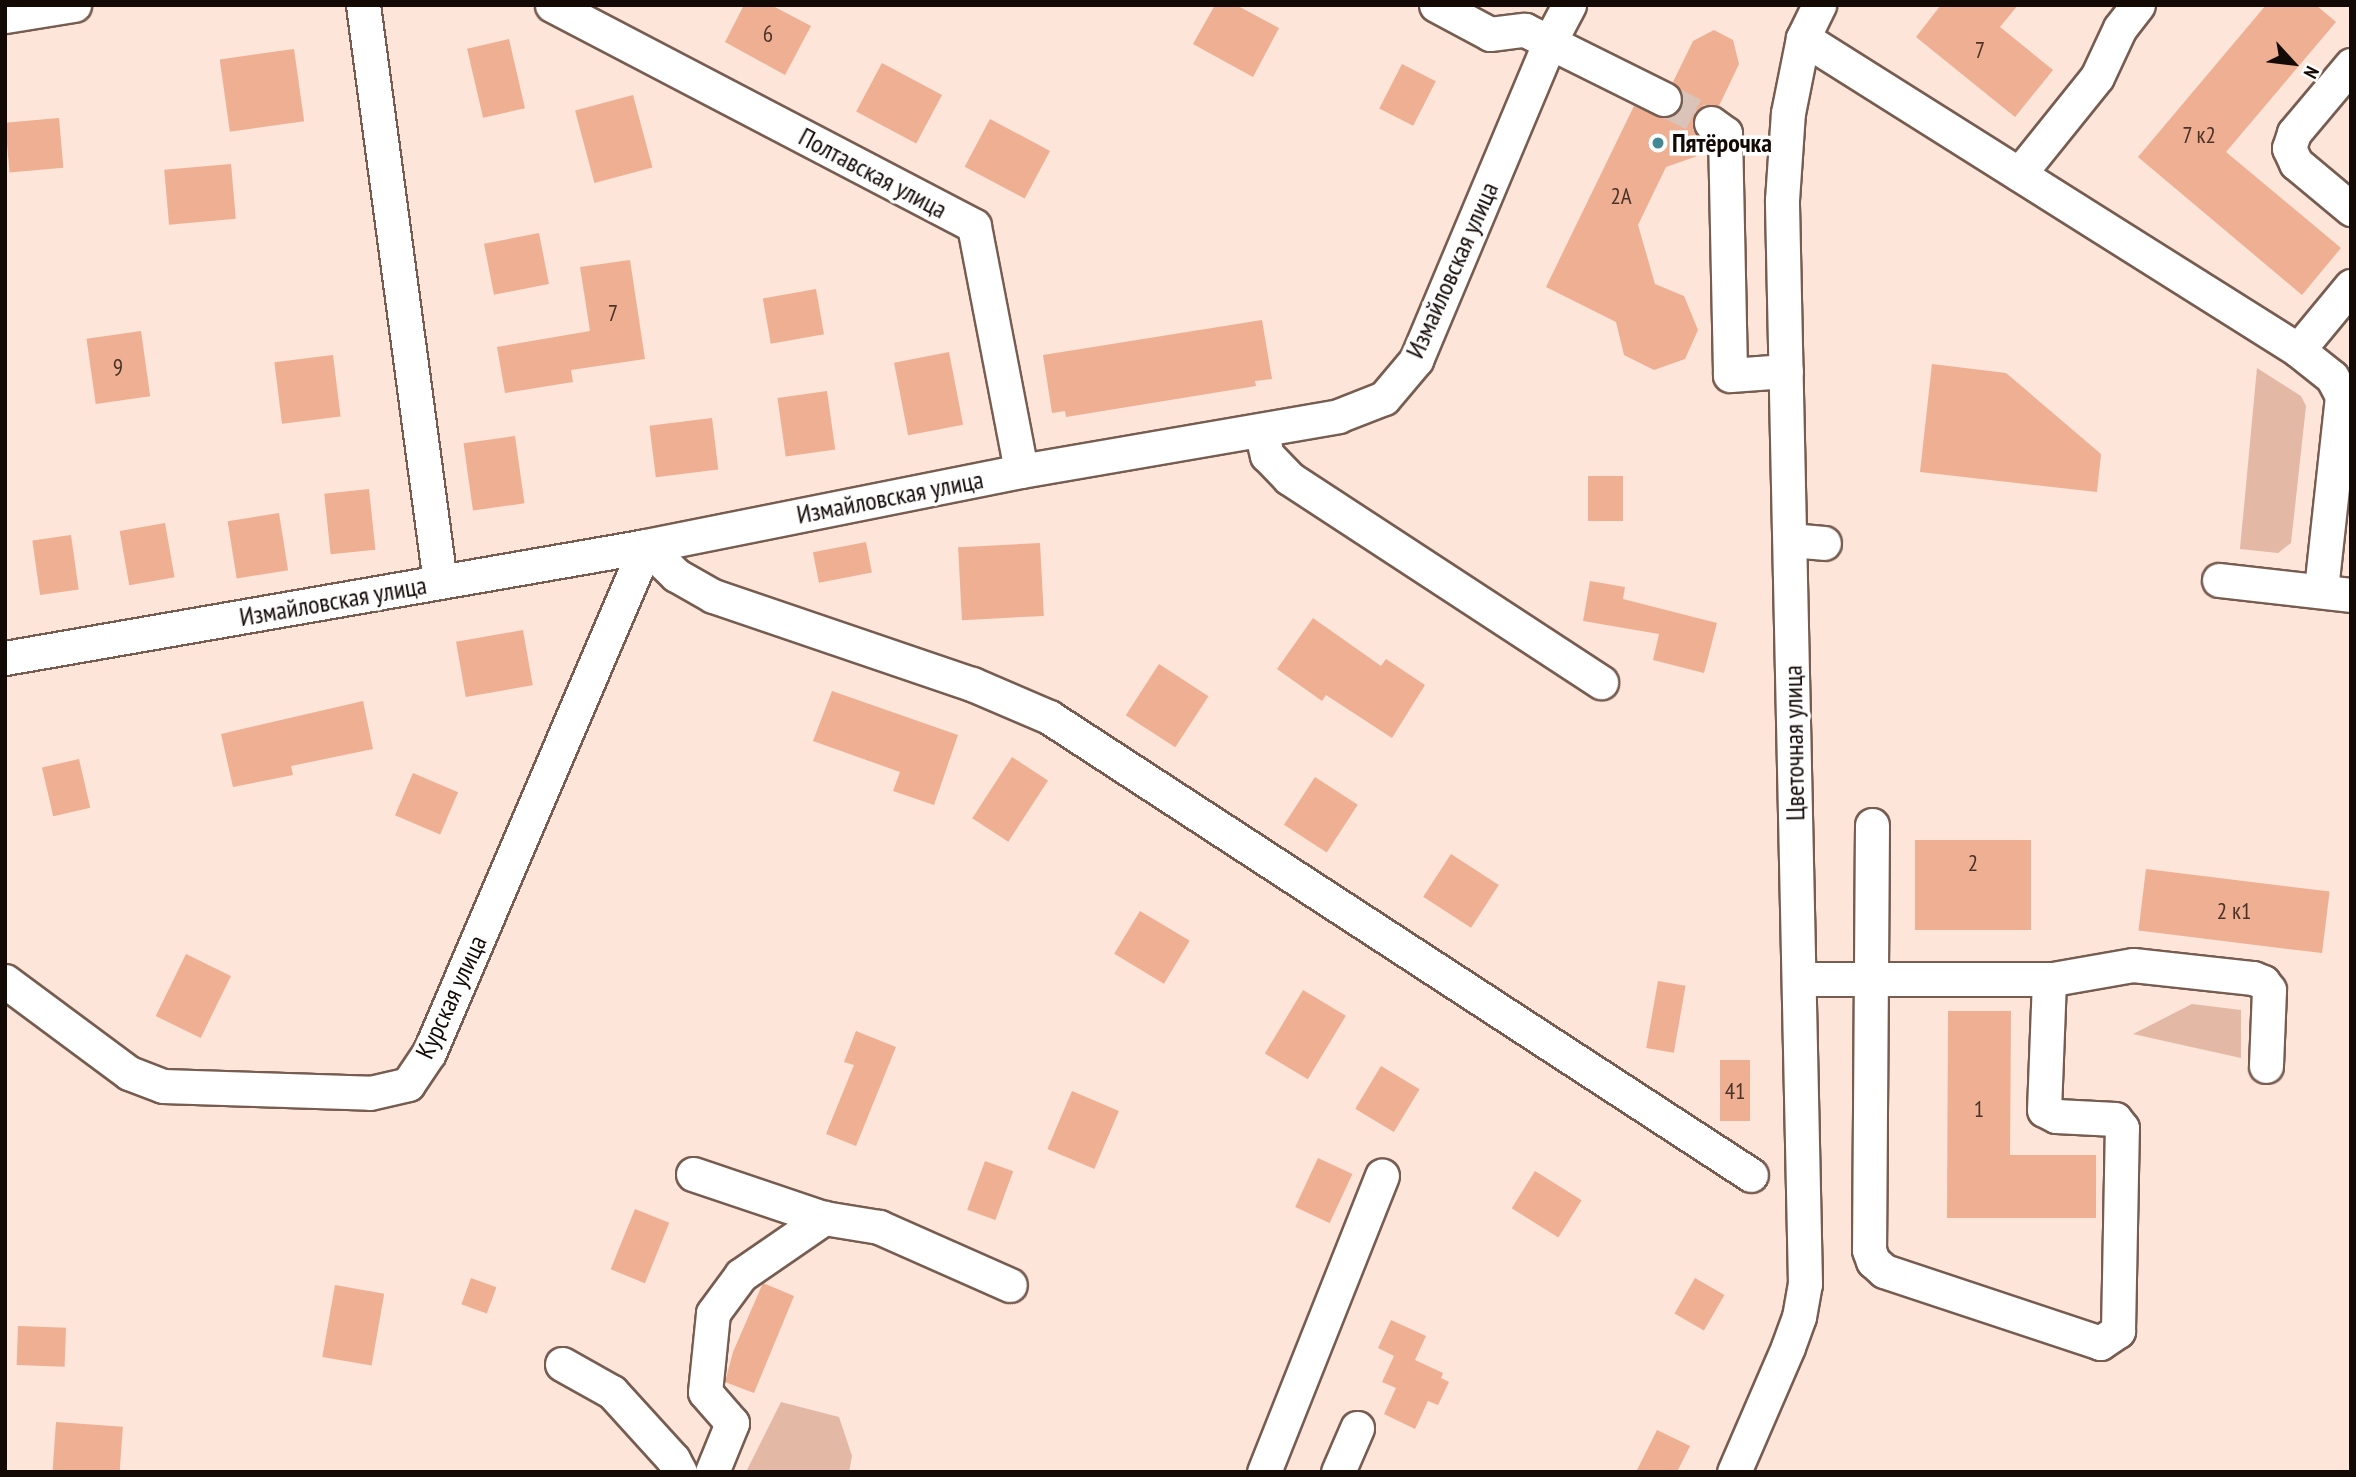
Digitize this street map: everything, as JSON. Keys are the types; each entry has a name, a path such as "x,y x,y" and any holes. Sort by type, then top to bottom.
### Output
{"street":[{"path":"5,16 74,5"},
{"path":"363,5 440,582"},
{"name":"Полтавская улица","path":"552,5 974,226 1021,471"},
{"path":"1436,5 1490,34 1529,25 1664,99"},
{"name":"Измайловская улица","path":"5,658 646,545 1021,471 1338,416 1384,398 1416,360 1529,25 1569,5"},
{"name":"Цветочная улица","path":"1734,1472 1788,1347 1799,1317 1805,1284 1782,200 1788,113 1803,37 1819,5"},
{"path":"2019,174 2097,77 2120,28 2138,5"},
{"path":"1803,37 2298,350 2347,391 2336,592 2219,580"},
{"path":"2351,65 2294,133 2289,148 2296,163 2351,209"},
{"path":"1711,123 1725,133 1730,375 1786,371"},
{"path":"2298,350 2351,286"},
{"path":"1261,430 1267,456 1289,478 1601,682"},
{"path":"1790,540 1824,542"},
{"path":"646,545 677,575 713,596 972,684 1049,717 1751,1175"},
{"name":"Курская улица","path":"5,981 129,1073 163,1086 370,1093 408,1084 429,1053 646,545"},
{"path":"1872,825 1868,1250 1873,1261 1884,1271 2100,1343 2118,1331 2122,1128 2115,1119 2056,1116 2044,1110 2049,979"},
{"path":"1799,979 2049,979 2133,965 2253,978 2263,982 2269,990 2266,1066"},
{"path":"693,1174 824,1218 879,1227 1010,1285"},
{"path":"1264,1472 1382,1176"},
{"path":"712,1472 732,1423 705,1392 713,1312 741,1275 824,1218"},
{"path":"562,1364 612,1392 673,1459 680,1472"},
{"path":"1338,1472 1357,1428"}],"shaded area":[{"path":"2257,368 2301,396 2306,406 2291,543 2278,553 2240,549"},
{"path":"2192,1004 2241,1010 2241,1058 2133,1034"},
{"path":"781,1402 839,1417 852,1456 849,1472 746,1472"}],"building":[{"path":"744,5 771,5 811,26 785,75 725,42"},
{"path":"1215,5 1236,5 1279,28 1253,77 1193,44"},
{"path":"1941,5 2018,5 2000,27 2053,70 2015,117 1916,37"},
{"path":"2266,5 2316,5 2336,22 2226,152 2341,248 2302,295 2138,157"},
{"path":"1714,30 1733,40 1739,64 1719,106 1704,105 1695,112 1693,130 1702,140 1703,154 1666,167 1638,225 1655,284 1684,296 1698,330 1685,359 1654,370 1624,355 1616,322 1546,287 1634,106 1656,116 1666,118 1675,115 1681,107 1683,97 1673,82 1693,41"},
{"path":"509,39 525,108 483,118 467,49"},
{"path":"294,49 304,121 230,132 220,59"},
{"path":"882,63 942,95 916,143 856,112"},
{"path":"1402,64 1436,81 1413,126 1379,109"},
{"path":"633,95 652,167 594,183 575,111"},
{"path":"59,118 63,168 10,173 5,123"},
{"path":"990,119 1050,151 1025,199 965,167"},
{"path":"231,164 236,219 169,225 164,170"},
{"path":"539,233 549,284 494,295 484,244"},
{"path":"630,260 645,359 571,370 573,382 505,393 497,347 590,331 580,267"},
{"path":"816,289 824,334 771,344 763,298"},
{"path":"1262,320 1272,379 1255,381 1256,386 1066,417 1065,411 1052,413 1043,355"},
{"path":"141,331 150,396 96,404 87,339"},
{"path":"949,352 963,425 908,435 894,363"},
{"path":"333,355 341,417 282,424 274,362"},
{"path":"1932,364 2006,373 2101,454 2097,492 1920,472"},
{"path":"827,391 835,449 786,456 777,398"},
{"path":"712,418 718,470 656,477 649,426"},
{"path":"515,436 524,503 473,511 464,443"},
{"path":"1588,476 1623,476 1623,521 1588,521"},
{"path":"369,489 375,550 331,554 324,494"},
{"path":"279,513 288,570 237,578 228,521"},
{"path":"165,523 175,577 129,585 120,531"},
{"path":"71,535 79,589 40,595 32,540"},
{"path":"866,542 872,572 819,583 813,552"},
{"path":"1040,543 1044,616 962,620 958,547"},
{"path":"1590,581 1625,587 1623,599 1717,623 1704,673 1653,660 1659,634 1583,621"},
{"path":"1313,618 1381,666 1386,659 1425,685 1392,738 1326,695 1322,701 1277,669"},
{"path":"523,630 533,685 466,697 456,642"},
{"path":"1159,664 1208,696 1175,747 1126,715"},
{"path":"832,691 958,735 934,805 893,791 900,772 813,741"},
{"path":"363,701 373,749 291,766 293,775 233,787 221,734"},
{"path":"1012,757 1048,780 1008,842 972,818"},
{"path":"79,759 90,808 53,816 42,768"},
{"path":"413,773 458,792 440,834 395,815"},
{"path":"1315,777 1358,805 1327,853 1284,825"},
{"path":"1915,840 2031,840 2031,930 1915,930"},
{"path":"1451,854 1499,885 1471,928 1423,897"},
{"path":"2146,869 2330,892 2322,953 2138,931"},
{"path":"1140,911 1190,941 1164,984 1114,954"},
{"path":"186,954 231,976 201,1038 156,1016"},
{"path":"1658,981 1686,986 1674,1053 1646,1048"},
{"path":"1303,990 1346,1016 1308,1079 1265,1053"},
{"path":"1948,1011 2011,1011 2010,1155 2096,1155 2096,1218 1947,1218"},
{"path":"856,1031 896,1047 856,1146 826,1134 854,1065 844,1062"},
{"path":"1720,1060 1750,1060 1750,1121 1720,1121"},
{"path":"1381,1066 1420,1089 1394,1132 1355,1109"},
{"path":"1072,1091 1119,1111 1094,1169 1047,1149"},
{"path":"1318,1158 1352,1174 1330,1223 1295,1207"},
{"path":"985,1161 1013,1171 995,1220 967,1210"},
{"path":"1535,1171 1582,1200 1558,1237 1512,1208"},
{"path":"635,1209 669,1223 645,1283 611,1269"},
{"path":"471,1278 496,1287 487,1314 461,1304"},
{"path":"1695,1278 1724,1295 1704,1331 1674,1314"},
{"path":"763,1283 794,1296 754,1393 725,1382 733,1352"},
{"path":"335,1285 384,1294 372,1366 322,1357"},
{"path":"1391,1320 1426,1336 1415,1360 1443,1373 1441,1378 1449,1382 1438,1405 1428,1401 1415,1429 1384,1414 1396,1388 1382,1382 1394,1356 1378,1348"},
{"path":"18,1326 66,1328 65,1367 17,1365"},
{"path":"56,1422 123,1427 120,1472 53,1472"},
{"path":"1657,1430 1690,1446 1677,1472 1636,1472"}],"tunnel":[{"path":"1664,99 1711,123"}],"place":[{"name":"Пятёрочка","path":"1658,143"}]}
